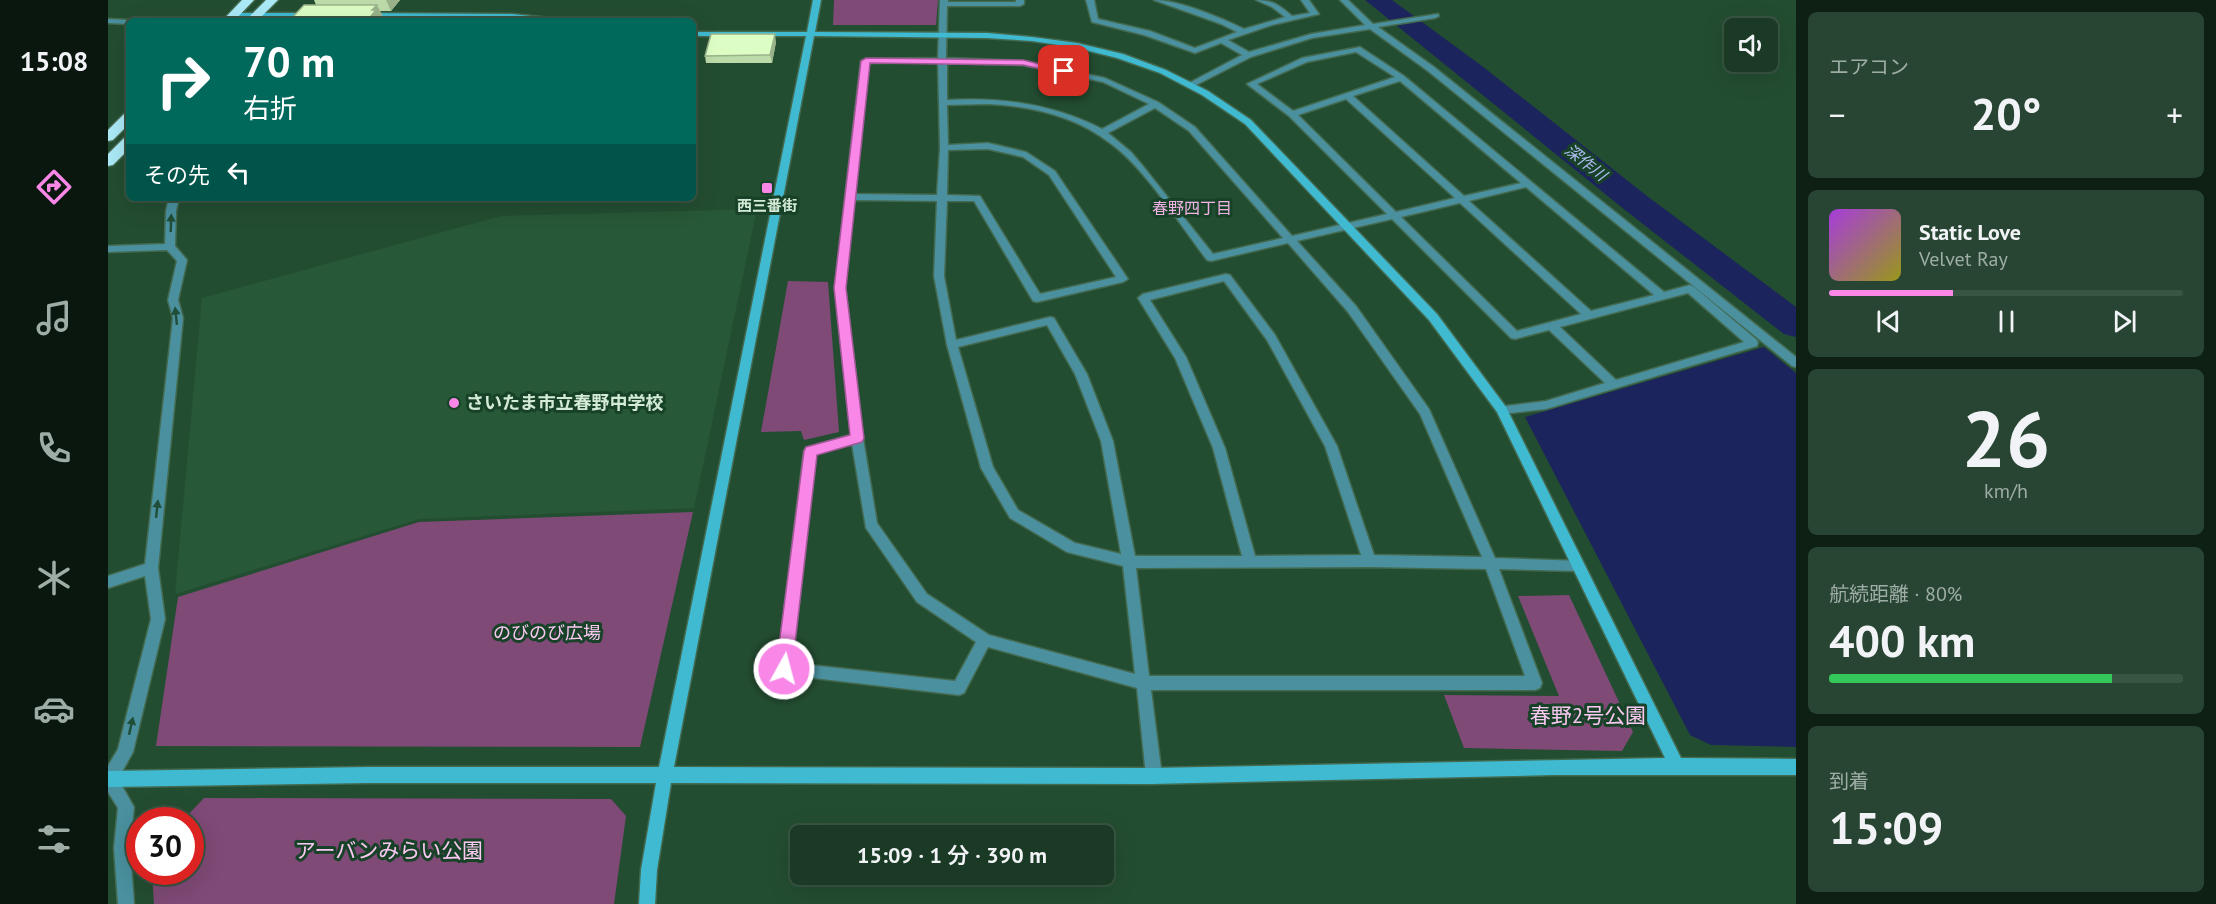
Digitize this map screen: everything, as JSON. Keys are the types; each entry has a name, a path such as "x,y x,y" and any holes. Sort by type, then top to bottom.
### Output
{"highway":[{"path":"231,18 248,0"},
{"path":"254,18 272,0"},
{"path":"108,137 126,120"},
{"path":"108,162 126,144"}],"street":[{"path":"647,904 649,870 665,774 817,0"},
{"path":"1020,0 1020,4 944,2 942,34 944,148 939,276 952,345 987,468 1014,514 1072,548 1129,561 1490,562 1577,565"},
{"path":"1090,0 1095,20 1147,33 1195,51 1242,32 1290,18 1315,14 1305,0"},
{"path":"1158,0 1224,22 1242,32"},
{"path":"1260,0 1275,5 1290,18"},
{"path":"1344,0 1371,26 1431,69 1796,363"},
{"path":"231,18 316,15"},
{"path":"362,15 531,18"},
{"path":"1435,16 1311,36 1295,52 1251,84 1292,114 1515,335 1690,289 1753,343 1546,405 1502,410"},
{"path":"108,21 125,22"},
{"path":"108,32 125,22"},
{"path":"696,34 992,34 1062,42 1142,62 1192,84 1248,122 1433,317 1502,410 1676,764"},
{"path":"1221,40 1248,55"},
{"path":"1192,84 1248,55 1357,49 1401,78 1662,297"},
{"path":"944,60 1023,63 1105,80 1155,104 1192,129 1352,309 1425,412 1490,562 1534,683 1142,683 985,640 922,598 871,525 857,438 840,288 866,61 944,60"},
{"path":"1292,114 1401,78"},
{"path":"1348,96 1589,315"},
{"path":"944,103 995,102 1040,109 1076,120 1102,133 1127,153 1211,258 1529,184"},
{"path":"1102,133 1155,104"},
{"path":"849,197 977,198 1037,298 1123,279 1052,173 1026,155 988,146 944,148"},
{"path":"170,248 174,201"},
{"path":"108,249 170,248 182,260 173,300 178,318 151,568 158,619 125,752 108,780"},
{"path":"1250,560 1219,448 1180,357 1143,298 1226,277 1271,338 1331,446 1369,561"},
{"path":"952,345 1050,321 1081,374 1107,441 1129,561 1154,776"},
{"path":"1551,326 1613,384"},
{"path":"857,438 810,451 784,669 959,688 985,640"},
{"path":"108,582 151,568"},
{"path":"108,780 665,774 1154,776 1676,764 1796,767"},
{"path":"108,780 126,807 122,848 126,904"}],"shaded area":[{"name":"さいたま市立春野中学校","path":"757,209 694,508 419,519 175,594 202,298 501,216"},
{"path":"1764,347 1796,373 1796,747 1711,745 1690,735 1525,417"}],"green space":[{"path":"834,0 938,0 936,25 833,25"},
{"path":"788,281 828,282 839,432 804,440 801,431 761,432"},
{"name":"のびのび広場","path":"693,512 640,747 156,746 178,597 419,522"},
{"name":"春野2号公園","path":"1569,595 1633,732 1622,751 1464,748 1444,695 1559,696 1518,596"},
{"name":"アーバンみらい公園","path":"204,798 611,799 626,816 614,904 154,904 153,885 204,885 204,807 195,807"}],"building":[{"path":"304,5 377,5 372,10 376,10 369,18 292,18"},
{"path":"711,34 775,34 770,55 705,56"}],"waterway":[{"name":"深作川","path":"1377,0 1473,72 1636,203 1796,325"}],"place":[{"name":"西三番街","path":"767,188"},
{"name":"さいたま市立春野中学校","path":"454,403"}],"district":[{"name":"春野四丁目","path":"1192,208"}],"route":[{"path":"784,669 810,451 857,438 840,288 866,61 944,60 1023,63 1064,71"}]}
